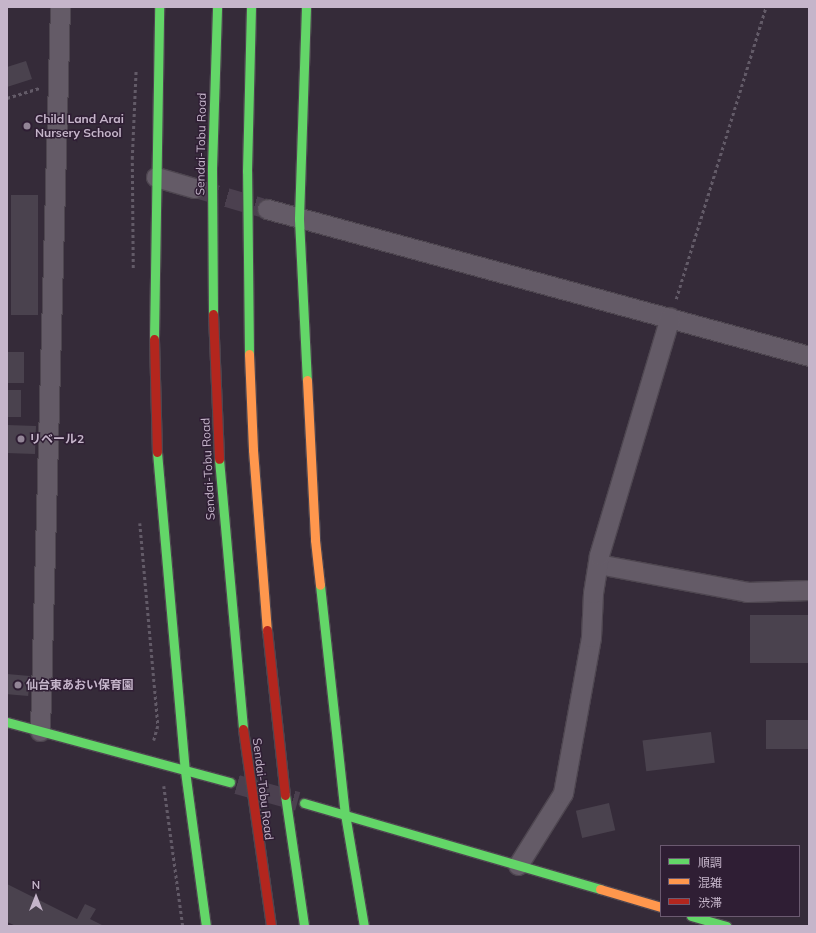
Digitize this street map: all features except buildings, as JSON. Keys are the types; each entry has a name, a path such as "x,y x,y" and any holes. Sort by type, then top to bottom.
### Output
{"main road":[{"path":"159,7 154,352 158,469 185,771 206,926"},
{"name":"Sendai-Tobu Road","path":"216,7 212,175 213,299 218,449 237,675 254,819 271,926"},
{"name":"Sendai-Tobu Road","path":"252,7 247,171 247,282 253,450 270,670 287,815 304,926"},
{"path":"306,7 299,219 315,540 345,814 364,926"},
{"path":"7,722 230,782"},
{"path":"304,803 518,864 660,907"},
{"path":"695,917 727,926"}],"street":[{"path":"40,731 60,7"},
{"path":"156,177 194,188"},
{"path":"267,209 299,219 809,356"},
{"path":"518,864 563,793 591,637 593,593 598,564 670,318"},
{"path":"598,564 747,592 809,590"}],"path":[{"path":"670,318 766,7"},
{"path":"133,271 132,159 136,67"},
{"path":"7,98 58,81"},
{"path":"140,518 158,730 154,740 147,742"},
{"path":"164,784 183,926"}],"tunnel":[{"path":"199,189 261,207"},
{"path":"237,784 298,801"}],"traffic: fast":[{"path":"154,339 159,7"},
{"path":"213,314 212,168 217,7"},
{"path":"249,354 247,171 251,7"},
{"path":"306,7 299,219 307,380"},
{"path":"157,452 185,771 206,926"},
{"path":"219,459 243,729"},
{"path":"320,585 345,814 364,926"},
{"path":"7,722 230,782"},
{"path":"285,795 304,926"},
{"path":"304,803 600,889"},
{"path":"695,917 727,926"}],"traffic: slow":[{"path":"249,354 253,450 267,630"},
{"path":"307,380 315,540 320,585"},
{"path":"600,889 660,907"}],"traffic: jam":[{"path":"213,314 219,459"},
{"path":"154,339 157,452"},
{"path":"267,630 285,795"},
{"path":"243,729 271,926"}],"place":[{"name":"Child Land Arai Nursery School","path":"27,126"},
{"name":"リベール2","path":"21,439"},
{"name":"仙台東あおい保育園","path":"18,685"}]}
